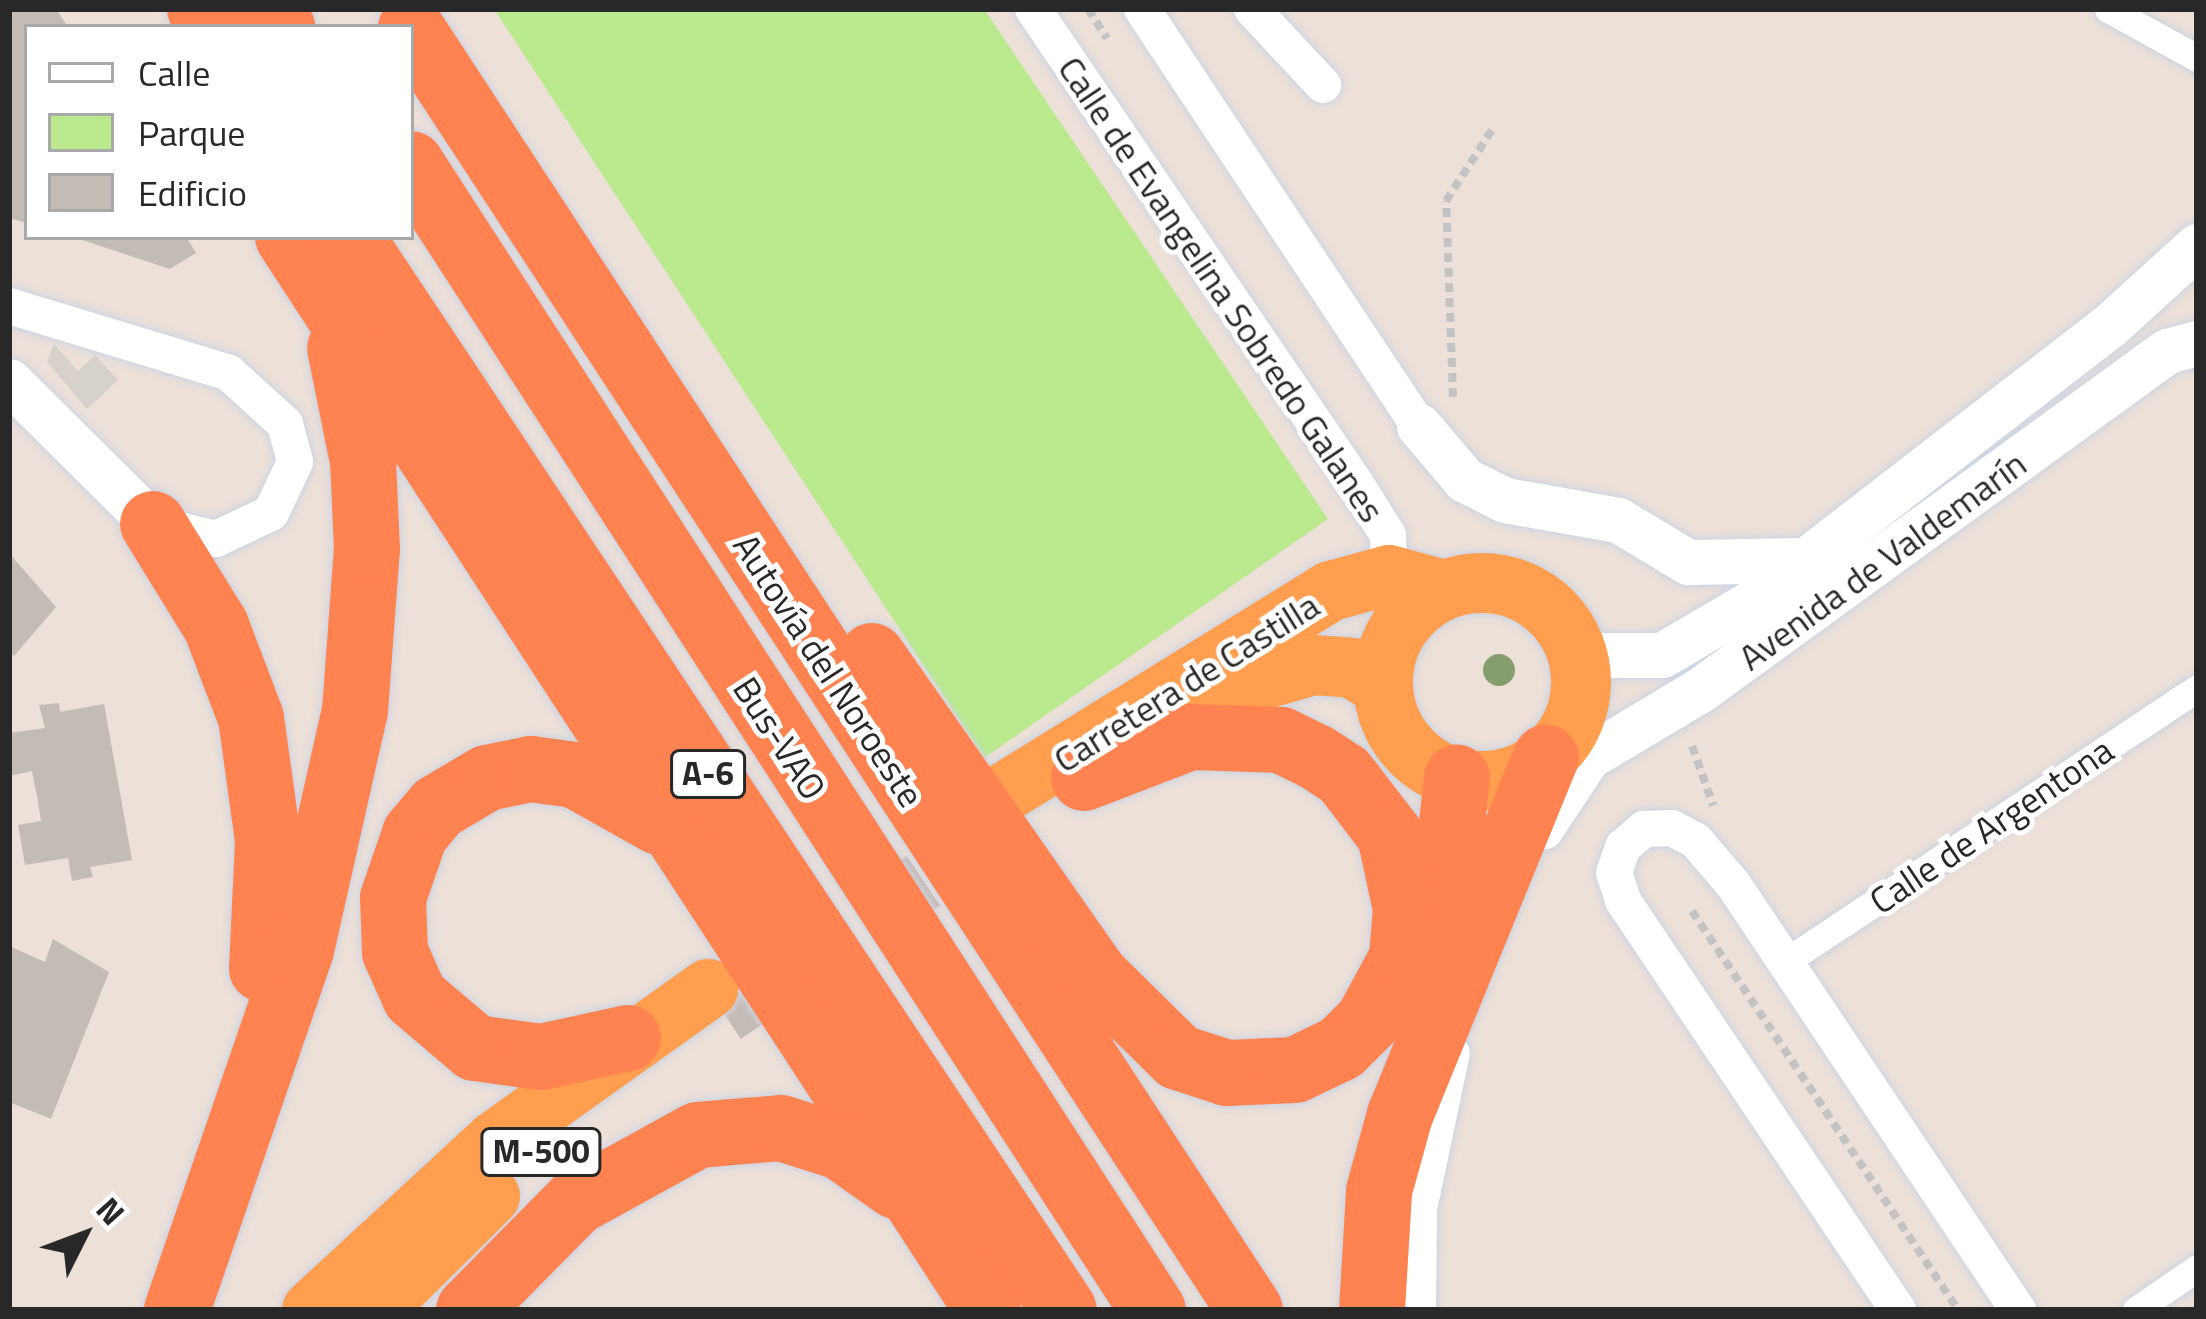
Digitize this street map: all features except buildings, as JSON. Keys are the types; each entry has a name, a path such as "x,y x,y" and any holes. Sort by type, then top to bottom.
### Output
{"highway":[{"name":"Autovía del Noroeste","path":"414,33 1250,1310"},
{"name":"Bus-VAO","path":"414,169 941,989 1154,1310"},
{"path":"414,227 714,678 941,989"},
{"path":"544,237 681,373 1142,1030 1178,1057 1227,1073 1295,1070 1341,1048 1400,970 1447,878 1457,778"},
{"path":"290,240 671,831 988,1310"},
{"name":"A-6","path":"353,240 1064,1310"},
{"path":"176,1310 301,950 355,712 363,462 331,309"},
{"path":"153,524 240,676 268,841 262,970 198,1247"},
{"path":"1417,582 1382,686 1402,740 1457,778 1565,765"},
{"name":"Carretera de Castilla","path":"1382,686 1352,668 1276,668 1186,707 1084,778 1010,806 1331,591 1417,582 1478,582 1533,597 1577,655"},
{"path":"1372,1310 1379,1191 1400,1115 1565,765 1578,704 1577,655"},
{"path":"1084,778 1191,737 1281,740 1344,775 1390,835 1406,908 1400,970"},
{"path":"628,1038 518,1058 475,1048 432,1020 395,952 395,882 438,807 513,771 575,776 671,831"},
{"name":"M-500","path":"312,1310 408,1216 628,1038 716,1002 521,1167 374,1310"},
{"path":"469,1310 576,1202 698,1135 781,1128 841,1147 914,1199"}],"street":[{"name":"Calle de Evangelina Sobredo Galanes","path":"1034,9 1417,582"},
{"path":"1142,9 1431,442 1505,500 1618,520 1688,562 1803,560"},
{"path":"1252,9 1323,85"},
{"path":"2108,9 2197,58"},
{"name":"Avenida de Valdemarín","path":"1577,655 1662,656 1803,560 2092,340 2197,246"},
{"path":"9,306 229,373 285,424 295,462 271,513 216,539 153,524 9,381"},
{"name":"Avenida de Valdemarín","path":"1565,765 1771,643 2168,351 2197,343"},
{"name":"Calle de Argentona","path":"1785,962 2197,688"},
{"path":"1418,1310 1419,1209 1452,1053 1565,765"},
{"path":"1898,1310 1623,900 1614,873 1623,847 1644,830 1672,828 1696,841 1785,962 2018,1310"},
{"path":"2135,1310 2197,1268"}],"path":[{"path":"1431,442 1454,428 1446,200 1492,130"},
{"path":"1697,732 1696,773 1720,815"},
{"path":"1692,911 1958,1310"}],"green space":[{"path":"494,9 984,9 1328,519 984,758"}],"shaded area":[{"path":"54,344 78,371 95,355 118,380 87,409 47,362"}],"tunnel":[{"path":"724,1014 993,834"}]}
